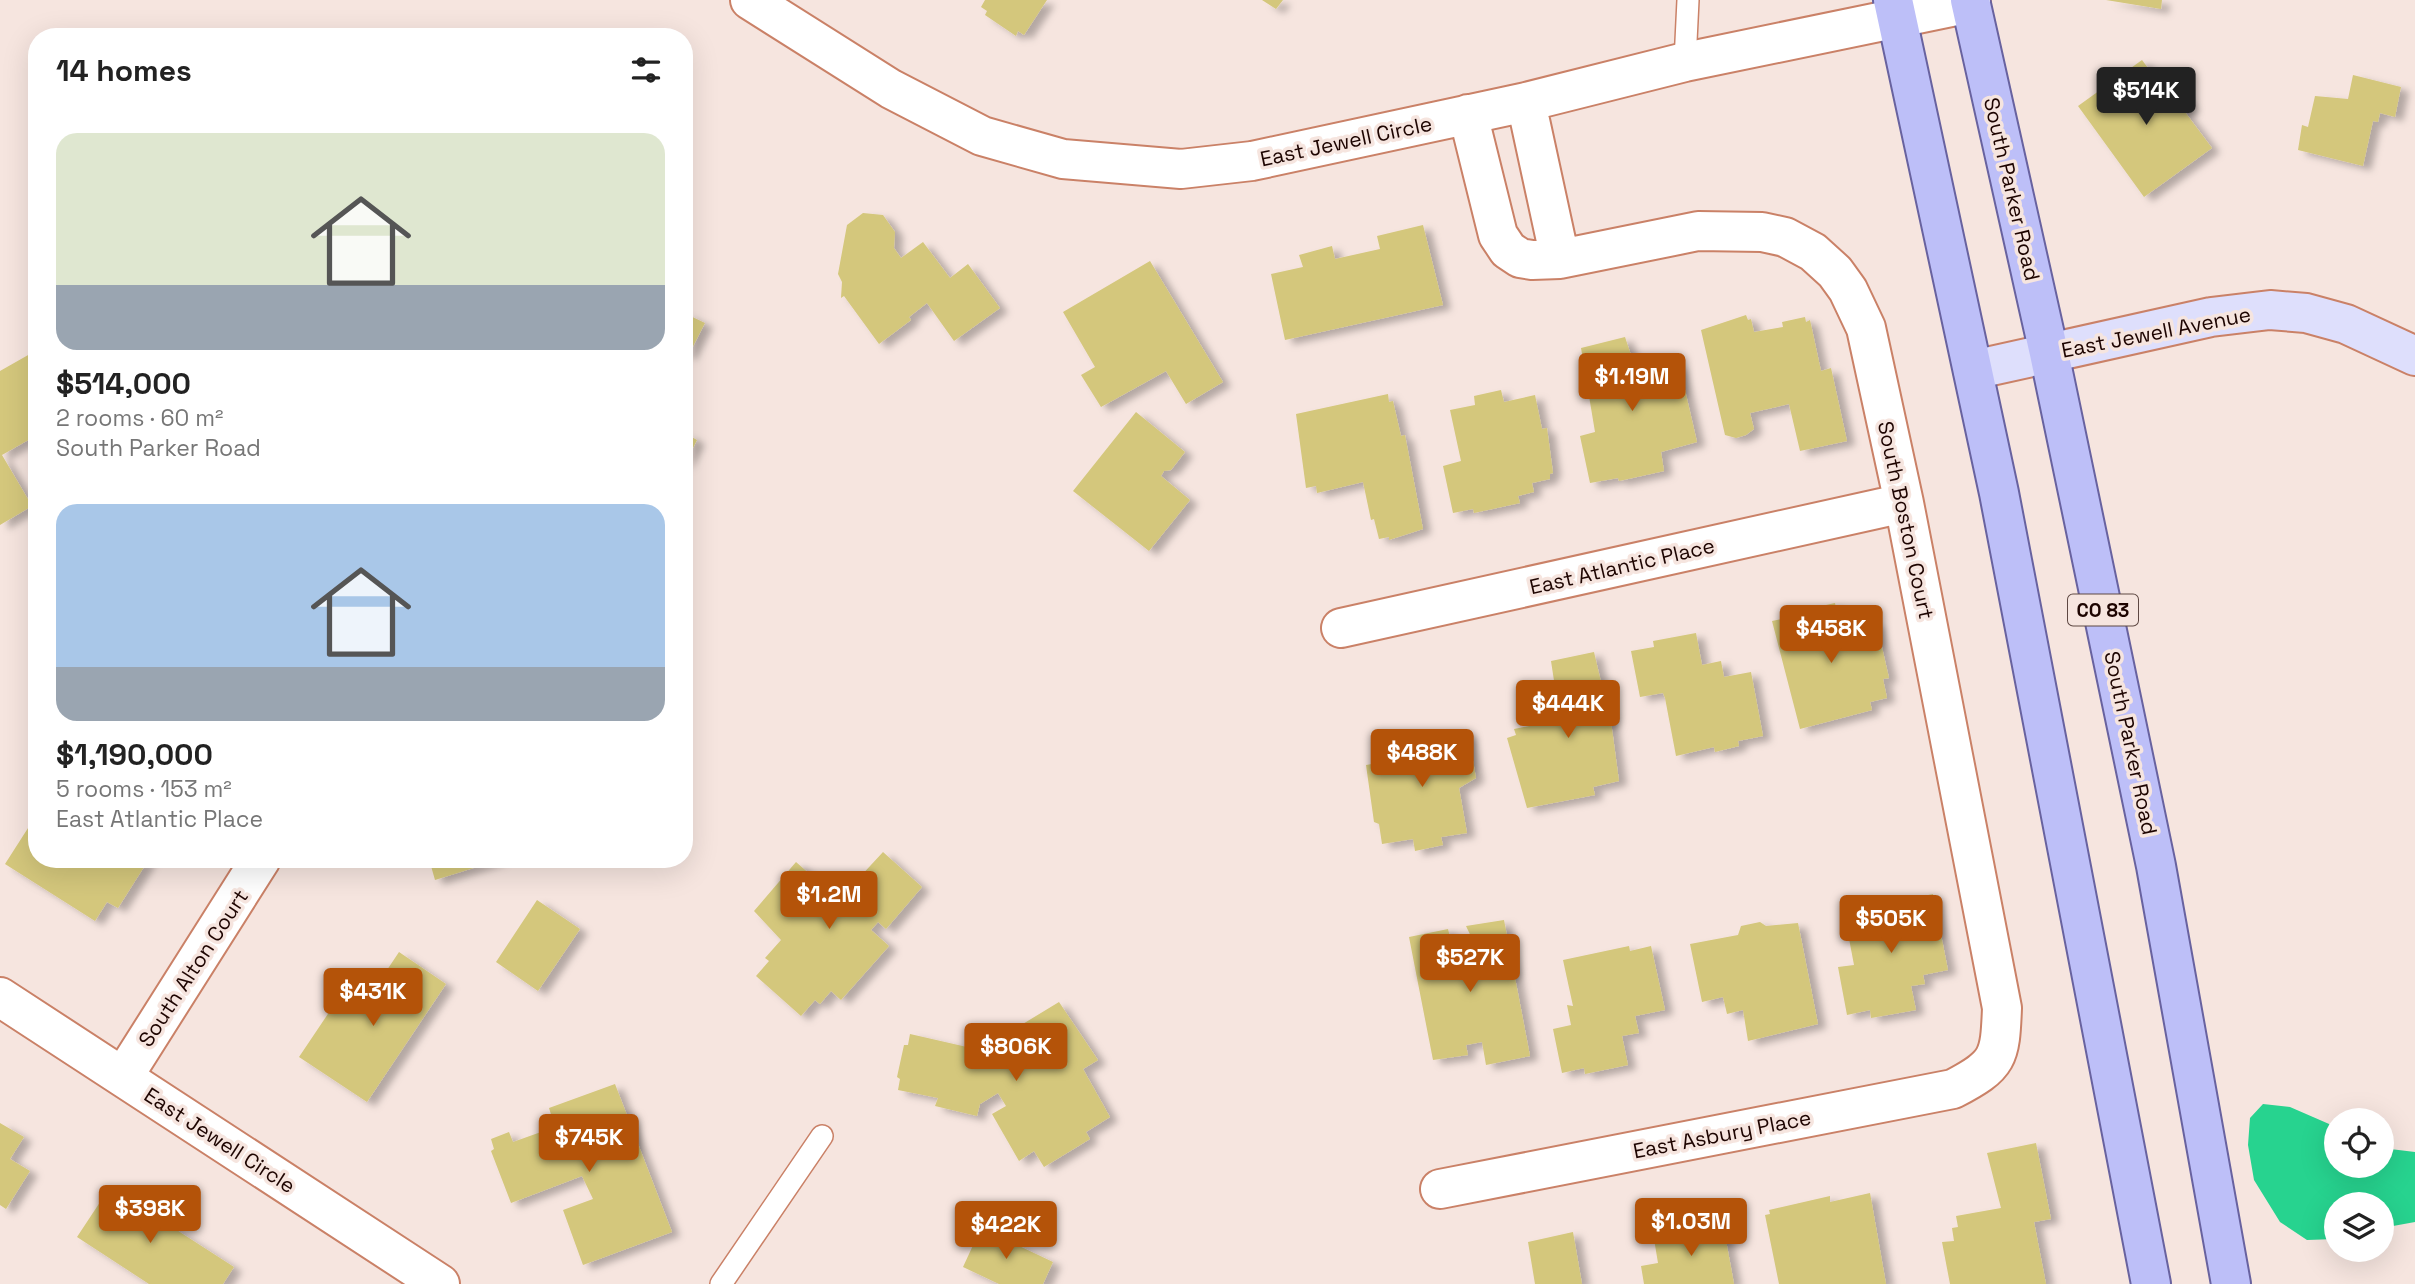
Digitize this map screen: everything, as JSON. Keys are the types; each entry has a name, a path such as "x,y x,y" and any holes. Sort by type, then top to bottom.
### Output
{"main road":[{"name":"South Parker Road","path":"1971,2 2049,353 2156,866 2231,1282"},
{"path":"1895,10 1973,370 2068,842 2151,1284"}],"street":[{"name":"East Jewell Circle","path":"750,0 879,82 948,121 1004,144 1063,159 1181,169 1220,166 1526,102 1895,10 1971,2"},
{"path":"1526,102 1560,259"},
{"name":"South Boston Court","path":"1468,114 1492,218 1502,244 1520,258 1560,259 1676,234 1721,229 1785,237 1813,252 1835,272 1859,309 1904,503 2002,1008 2001,1039 1995,1061"},
{"name":"East Jewell Avenue","path":"1973,370 2211,317 2270,310 2306,313 2346,324 2415,356"},
{"name":"East Atlantic Place","path":"1341,628 1904,503"},
{"name":"South Alton Court","path":"123,1077 255,868"},
{"name":"East Jewell Circle","path":"0,997 440,1284"},
{"name":"East Asbury Place","path":"1440,1189 1953,1089 1978,1076 1995,1061"}],"lane":[{"path":"1685,61 1688,0"},
{"path":"721,1284 822,1136"}],"green space":[{"path":"2263,1104 2290,1107 2324,1122 2324,1178 2394,1178 2394,1149 2415,1152 2415,1222 2394,1226 2394,1192 2324,1192 2324,1239 2307,1240 2280,1222 2254,1180 2248,1145 2250,1118"}],"building":[{"path":"985,0 1047,0 1024,35 1018,31 1016,36 985,15 987,11 981,7"},
{"path":"1262,0 1283,0 1276,9"},
{"path":"2106,0 2162,0 2161,9"},
{"path":"2142,60 2157,80 2166,72 2192,108 2185,112 2212,148 2144,197 2078,106"},
{"path":"2353,75 2401,87 2395,117 2380,113 2378,122 2373,121 2363,166 2298,150 2302,125 2308,127 2315,96 2348,99"},
{"path":"863,213 883,215 895,232 894,248 901,258 923,242 950,278 968,264 1000,308 954,341 927,303 909,317 911,320 879,344 844,296 841,298 842,282 838,274 847,225"},
{"path":"1423,225 1443,305 1285,340 1271,274 1303,267 1299,255 1332,246 1335,259 1380,249 1377,236"},
{"path":"1150,261 1223,382 1186,404 1166,371 1101,407 1081,375 1095,367 1063,312"},
{"path":"1746,315 1748,320 1751,319 1754,332 1783,327 1782,322 1805,317 1806,322 1810,320 1821,371 1831,368 1847,441 1800,451 1789,404 1750,413 1754,429 1746,435 1736,438 1725,435 1701,330"},
{"path":"693,317 705,323 693,346"},
{"path":"1625,337 1633,361 1647,361 1650,370 1679,364 1697,442 1661,452 1664,471 1619,481 1618,478 1590,483 1580,436 1595,432 1581,348"},
{"path":"28,355 28,440 2,455 28,499 28,508 0,525 0,371"},
{"path":"1501,390 1504,402 1535,395 1542,429 1547,428 1553,473 1550,474 1550,479 1532,483 1534,492 1518,496 1520,503 1474,513 1473,509 1453,513 1443,466 1461,461 1450,410 1475,405 1474,396"},
{"path":"1388,394 1389,402 1393,401 1401,436 1405,435 1423,529 1389,540 1389,537 1379,539 1374,519 1371,520 1363,482 1317,493 1316,486 1306,488 1296,414"},
{"path":"1136,412 1185,452 1171,470 1164,471 1161,476 1190,500 1149,551 1073,491"},
{"path":"1835,603 1839,621 1852,618 1853,626 1876,621 1889,678 1883,679 1887,698 1870,702 1872,710 1800,729 1772,621 1791,617 1790,613"},
{"path":"1696,633 1702,665 1721,661 1724,677 1751,672 1763,736 1738,741 1739,746 1715,752 1714,747 1676,756 1663,693 1640,697 1631,651 1654,647 1653,641"},
{"path":"1594,652 1601,682 1594,683 1596,694 1607,692 1619,781 1593,787 1595,795 1527,808 1507,738 1516,735 1514,729 1560,720 1551,661"},
{"path":"1448,731 1449,736 1468,732 1476,778 1459,788 1467,833 1441,837 1443,845 1415,851 1413,839 1382,844 1379,824 1374,822 1366,765 1389,761 1387,747 1403,745 1403,738"},
{"path":"28,828 28,868 143,868 118,908 107,902 95,921 5,864"},
{"path":"883,852 922,887 886,929 878,922 871,930 889,946 841,1000 831,991 820,1004 815,1000 801,1016 756,976 769,961 765,958 781,940 754,911 796,862 852,911 858,904 846,892"},
{"path":"432,868 473,868 435,880"},
{"path":"1933,894 1948,970 1923,975 1925,984 1911,986 1916,1010 1871,1018 1870,1010 1847,1015 1838,967 1854,965 1844,912 1908,896 1908,899"},
{"path":"537,900 580,929 538,991 496,962"},
{"path":"1504,920 1530,1056 1486,1065 1482,1042 1466,1045 1468,1055 1433,1060 1409,937 1448,929 1454,953 1477,949 1466,926"},
{"path":"1760,922 1766,926 1798,923 1818,1024 1748,1041 1743,1010 1727,1014 1723,997 1702,1002 1690,944 1738,935 1741,926"},
{"path":"1629,946 1630,951 1651,946 1665,1010 1635,1016 1639,1033 1622,1036 1628,1065 1585,1074 1584,1068 1562,1073 1553,1029 1571,1025 1567,1005 1573,1006 1563,960"},
{"path":"399,952 446,984 367,1102 299,1057 340,996 361,1009"},
{"path":"1059,1002 1098,1060 1083,1069 1110,1117 1086,1132 1090,1139 1044,1167 1034,1151 1019,1161 992,1114 1006,1106 998,1093 980,1104 977,1116 935,1106 938,1098 898,1090 900,1079 897,1077 904,1045 908,1045 910,1034 980,1050"},
{"path":"615,1084 672,1232 583,1265 563,1210 593,1199 582,1176 511,1203 491,1151 494,1149 491,1139 509,1132 513,1142 555,1127 549,1108"},
{"path":"0,1123 24,1137 10,1159 30,1171 6,1209 0,1205"},
{"path":"2036,1143 2051,1219 2034,1222 2046,1284 1950,1284 1942,1242 1954,1241 1952,1228 1958,1227 1956,1216 2001,1208 1987,1153"},
{"path":"110,1187 234,1267 223,1284 149,1284 77,1237"},
{"path":"1870,1193 1886,1284 1779,1284 1765,1215 1770,1214 1769,1210 1830,1196 1830,1202"},
{"path":"1723,1224 1734,1284 1644,1284 1641,1266 1658,1263 1653,1233"},
{"path":"981,1228 1053,1262 1043,1284 999,1284 963,1267"},
{"path":"1573,1232 1582,1284 1535,1284 1528,1242"}]}
